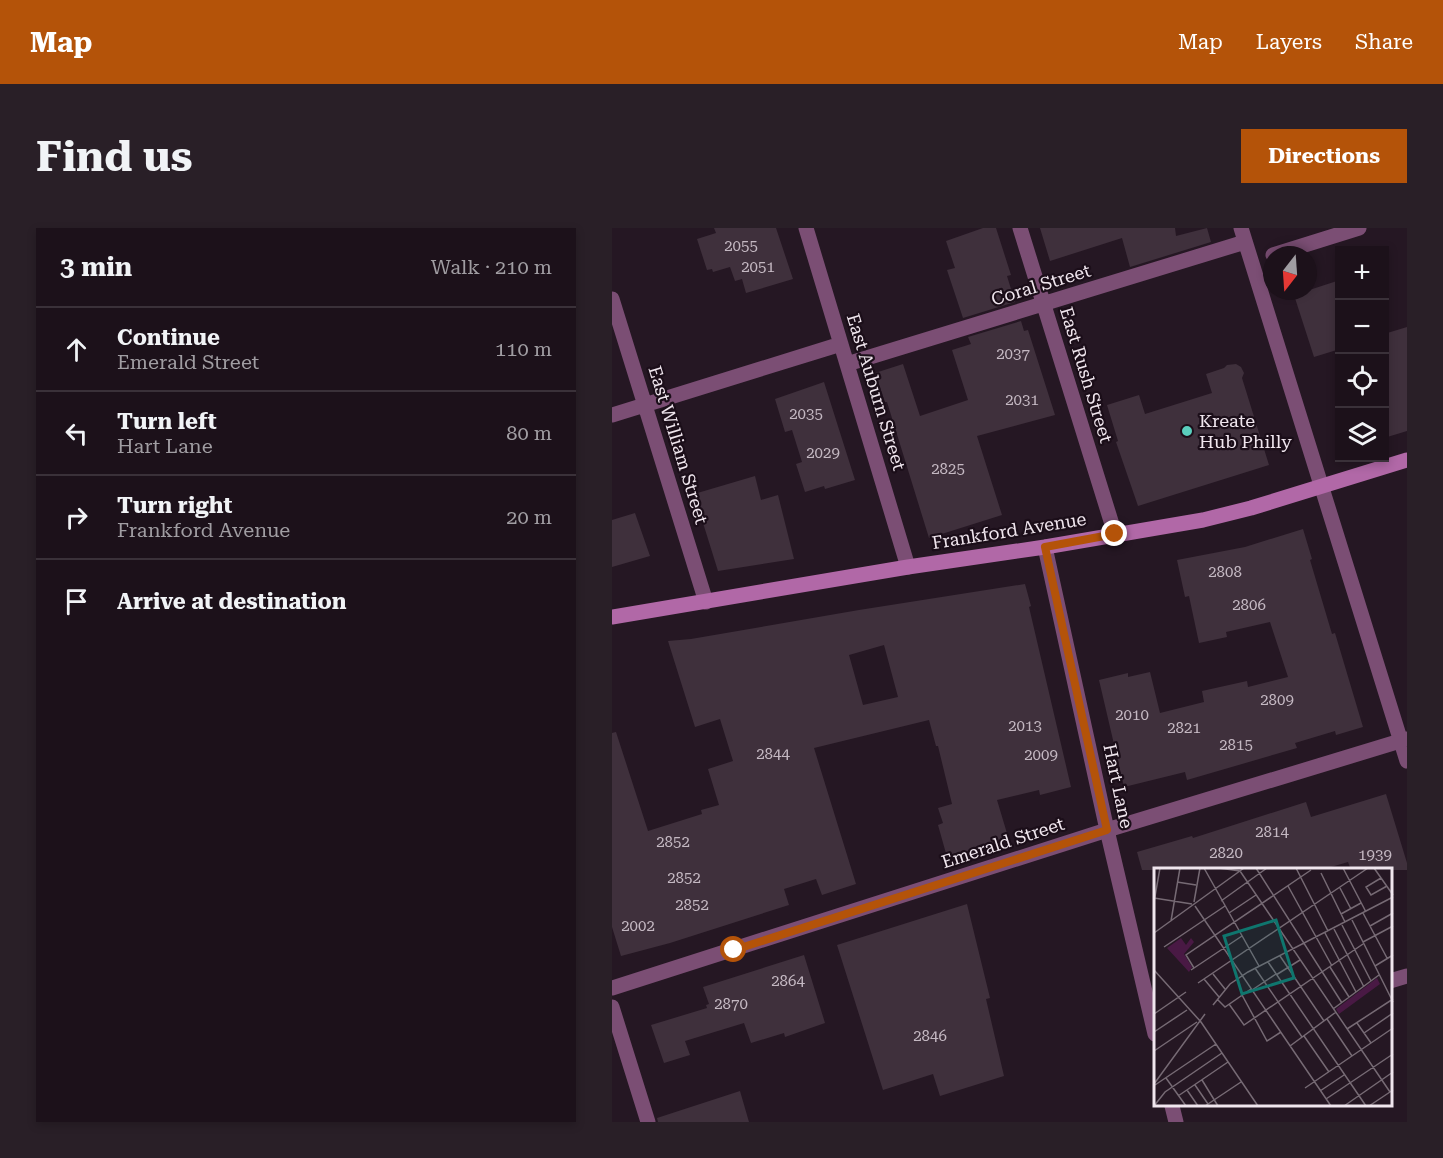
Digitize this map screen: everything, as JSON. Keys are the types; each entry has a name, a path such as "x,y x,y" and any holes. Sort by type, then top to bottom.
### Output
{"main road":[{"name":"Frankford Avenue","path":"612,617 1225,516 1407,460"}],"street":[{"name":"East Auburn Street","path":"806,228 908,567"},
{"name":"East Rush Street","path":"1020,228 1115,534"},
{"path":"1301,246 1359,228"},
{"path":"1243,235 1404,739 1407,761"},
{"name":"Coral Street","path":"847,364 1044,305 1243,235"},
{"path":"1251,262 1263,258"},
{"name":"East William Street","path":"612,299 706,602"},
{"path":"612,415 841,344"},
{"name":"Hart Lane","path":"1045,547 1107,830 1154,1030"},
{"name":"Emerald Street","path":"612,988 1107,830 1404,739"},
{"path":"1392,980 1407,976"},
{"path":"612,1007 648,1122"},
{"path":"1172,1107 1176,1122"}],"building":[{"path":"714,228 776,228 793,279 746,293 742,279 735,281 730,267 713,272 712,269 707,270 697,239 716,233"},
{"path":"983,228 996,228 1011,275 1007,276 1015,302 963,318 947,270 955,268 946,241"},
{"path":"1040,228 1175,228 1176,236 1207,228 1211,242 1130,267 1122,238 1050,261"},
{"path":"1335,282 1335,351 1314,357 1296,300 1317,300 1317,288"},
{"path":"1021,321 1024,331 1028,330 1055,415 977,436 1002,515 929,538 887,402 885,402 875,373 903,364 920,416 968,400 952,350 971,344 968,337"},
{"path":"1407,327 1407,431 1389,436 1389,354 1389,332"},
{"name":"Kreate Hub Philly","path":"1236,364 1244,373 1242,378 1269,465 1138,506 1116,442 1118,441 1107,405 1139,395 1145,414 1212,393 1206,374 1227,365"},
{"path":"824,382 855,480 805,492 796,464 802,462 792,430 785,432 775,399"},
{"path":"755,476 761,500 778,495 794,559 718,571 694,494"},
{"path":"635,513 650,556 612,567 612,520"},
{"path":"1303,529 1332,634 1335,633 1363,727 1336,735 1335,731 1295,743 1297,748 1187,780 1185,772 1124,787 1099,680 1128,673 1128,677 1150,672 1160,713 1204,702 1202,691 1247,681 1248,687 1288,677 1270,622 1226,632 1227,637 1199,643 1189,596 1185,597 1177,560 1245,547"},
{"path":"1025,584 1071,787 1040,795 1039,790 997,800 1009,840 947,857 938,825 943,823 938,808 952,804 938,746 936,746 929,720 814,748 856,884 822,895 816,879 784,889 789,905 621,956 612,927 612,733 616,732 648,831 702,814 701,810 719,805 708,769 733,761 720,719 695,727 668,641","holes":["884,645 898,697 863,705 849,655"]},
{"path":"1386,794 1407,863 1407,870 1350,868 1348,862 1328,868 1154,868 1154,870 1142,870 1137,852 1192,836 1193,838 1306,802 1311,817"},
{"path":"967,904 990,998 986,999 1004,1076 940,1096 933,1074 883,1090 837,945"},
{"path":"804,955 825,1023 785,1037 784,1033 751,1043 744,1023 685,1041 690,1055 664,1063 651,1025 707,1008 706,1005 709,1004 703,987"},
{"path":"740,1091 749,1122 658,1122 657,1118"}],"place":[{"name":"Kreate Hub Philly","path":"1187,431"}],"route":[{"path":"734,950 1107,830 1045,547 1115,534"}]}
